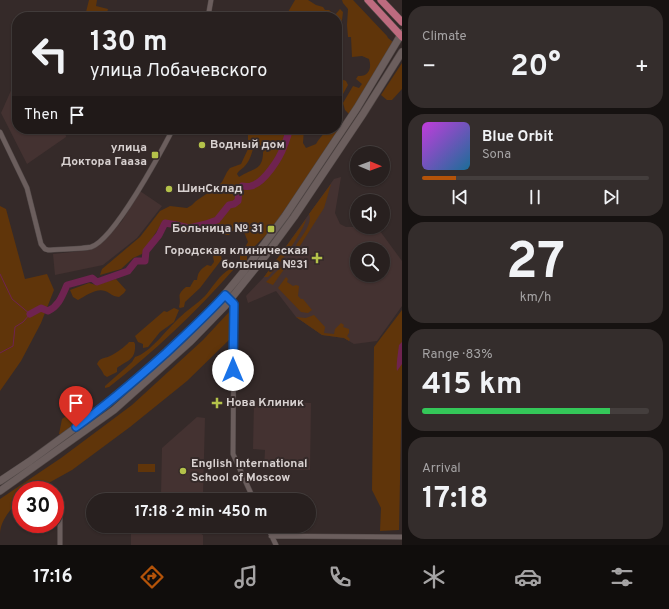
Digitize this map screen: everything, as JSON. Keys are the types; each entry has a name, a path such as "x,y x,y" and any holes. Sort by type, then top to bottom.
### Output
{"main road":[{"path":"342,131 402,35 368,0"},
{"path":"381,0 402,22"},
{"path":"0,491 114,410 190,342 266,255 294,217 363,114 402,52"},
{"path":"0,481 108,404 228,297 244,271 290,210 340,134"}],"street":[{"path":"209,12 211,0"},
{"path":"0,132 28,188 41,244 48,250 92,247 101,240 123,216 170,134"},
{"path":"228,297 234,304 233,454 251,493"},
{"path":"60,533 60,545"},
{"path":"270,533 276,545"},
{"path":"272,536 402,537"}],"shaded area":[{"path":"89,0 97,0 96,6 108,9 107,12 86,12"},
{"path":"295,0 308,0 331,12 288,12"},
{"path":"342,0 353,0 393,42 352,113 349,114 345,110 343,103 353,86 359,88 362,84 356,79 358,76 365,75 369,71 370,66 369,59 362,56 352,57 351,37 348,37 347,25 348,9"},
{"path":"340,9 343,12 342,20 342,12 338,12"},
{"path":"402,63 402,89 392,100 387,100 381,95"},
{"path":"342,79 346,81 348,85 343,94"},
{"path":"12,88 12,134 66,134 66,137 27,164 1,113"},
{"path":"248,134 304,134 303,143 306,148 316,144 323,134 335,134 270,231 247,254 247,260 244,264 240,263 240,256 248,242 242,227 232,231 229,235 223,235 205,222 195,224 188,234 182,233 177,221 162,223 142,254 133,258 121,269 100,275 102,269 140,237 160,211 170,206 187,208 218,186 230,168 241,164 248,149","holes":["260,146 263,148 263,155 260,165 239,177 237,174 247,163 253,149"]},
{"name":"Городская клиническая больница №31","path":"341,177 335,213 340,224 350,227 350,234 382,234 388,242 350,242 350,282 390,282 390,245 402,261 402,306 377,341 354,344 344,338 322,335 296,317 276,291 248,303 246,296 264,277 334,179"},
{"path":"331,184 324,208 298,249 296,245 308,226 310,218 309,214"},
{"path":"140,191 162,206 137,238 103,265 55,275 53,254 90,250 102,242 122,221"},
{"path":"0,206 6,209 25,279 47,274 54,290 41,323 21,361 0,391"},
{"path":"306,219 300,232 283,258 268,277 264,277"},
{"path":"222,249 224,252 221,257 222,259 200,288 185,302 184,307 180,308 181,292 186,287 190,287 194,280 197,280 199,273 203,268 207,265 211,266 214,262 213,256 216,250"},
{"path":"285,263 287,265 273,285 266,282"},
{"path":"230,269 234,269 174,331 142,360 109,387 105,388 105,386 132,362 135,357 147,351 179,318 205,296 219,278"},
{"path":"286,277 288,279 287,282 293,286 299,286 298,296 303,299 312,310 308,313 301,312 278,288"},
{"path":"116,279 126,290 119,297 102,290 91,293 78,300 73,297 70,290 89,283 96,285"},
{"path":"174,308 179,310 174,322 160,332 148,347 143,348 143,344 138,342 135,336 164,311 167,312"},
{"path":"402,310 399,530 380,531 381,508 372,490 374,347"},
{"path":"230,311 230,339 187,381 130,427 72,470 52,481 27,481 61,458 132,405 203,340"},
{"path":"314,315 325,327 324,333 334,334 335,329 341,323 344,325 343,327 349,329 347,336 350,339 349,341 344,338 322,335 296,317 306,318"},
{"path":"129,342 134,342 135,344 133,357 117,368 117,372 107,377 104,375 97,364 98,362 101,359 115,354"},
{"path":"402,342 402,364 397,371 399,345"},
{"path":"254,401 311,403 310,470 264,469 265,450 253,449"},
{"path":"96,407 59,434 62,419 76,409"},
{"name":"English International School of Moscow","path":"197,417 205,418 203,493 161,493 162,448"},
{"path":"138,464 155,464 155,472 138,472"},
{"path":"12,491 12,508 6,516 0,529 0,499"},
{"path":"131,533 200,533 203,535 203,545 131,545"}],"waterway":[{"path":"30,314 41,308 48,311 52,309 60,300 67,285 92,278 97,282 128,271 136,261 145,261 146,251 159,235 165,223 189,228 217,220 229,205 238,201 239,190 242,186 256,184 271,169 282,151 289,134"},
{"path":"0,274 12,299 30,314 23,322 15,327 13,346 0,353"}],"place":[{"name":"Водный дом","path":"202,145"},
{"name":"улица Доктора Гааза","path":"155,155"},
{"name":"ШинСклад","path":"169,189"},
{"name":"Больница № 31","path":"271,229"},
{"name":"Городская клиническая больница №31","path":"317,258"},
{"name":"Нова Клиник","path":"217,403"},
{"name":"English International School of Moscow","path":"183,471"}],"route":[{"path":"76,427 108,404 154,364 225,295 234,304 233,370"}]}
